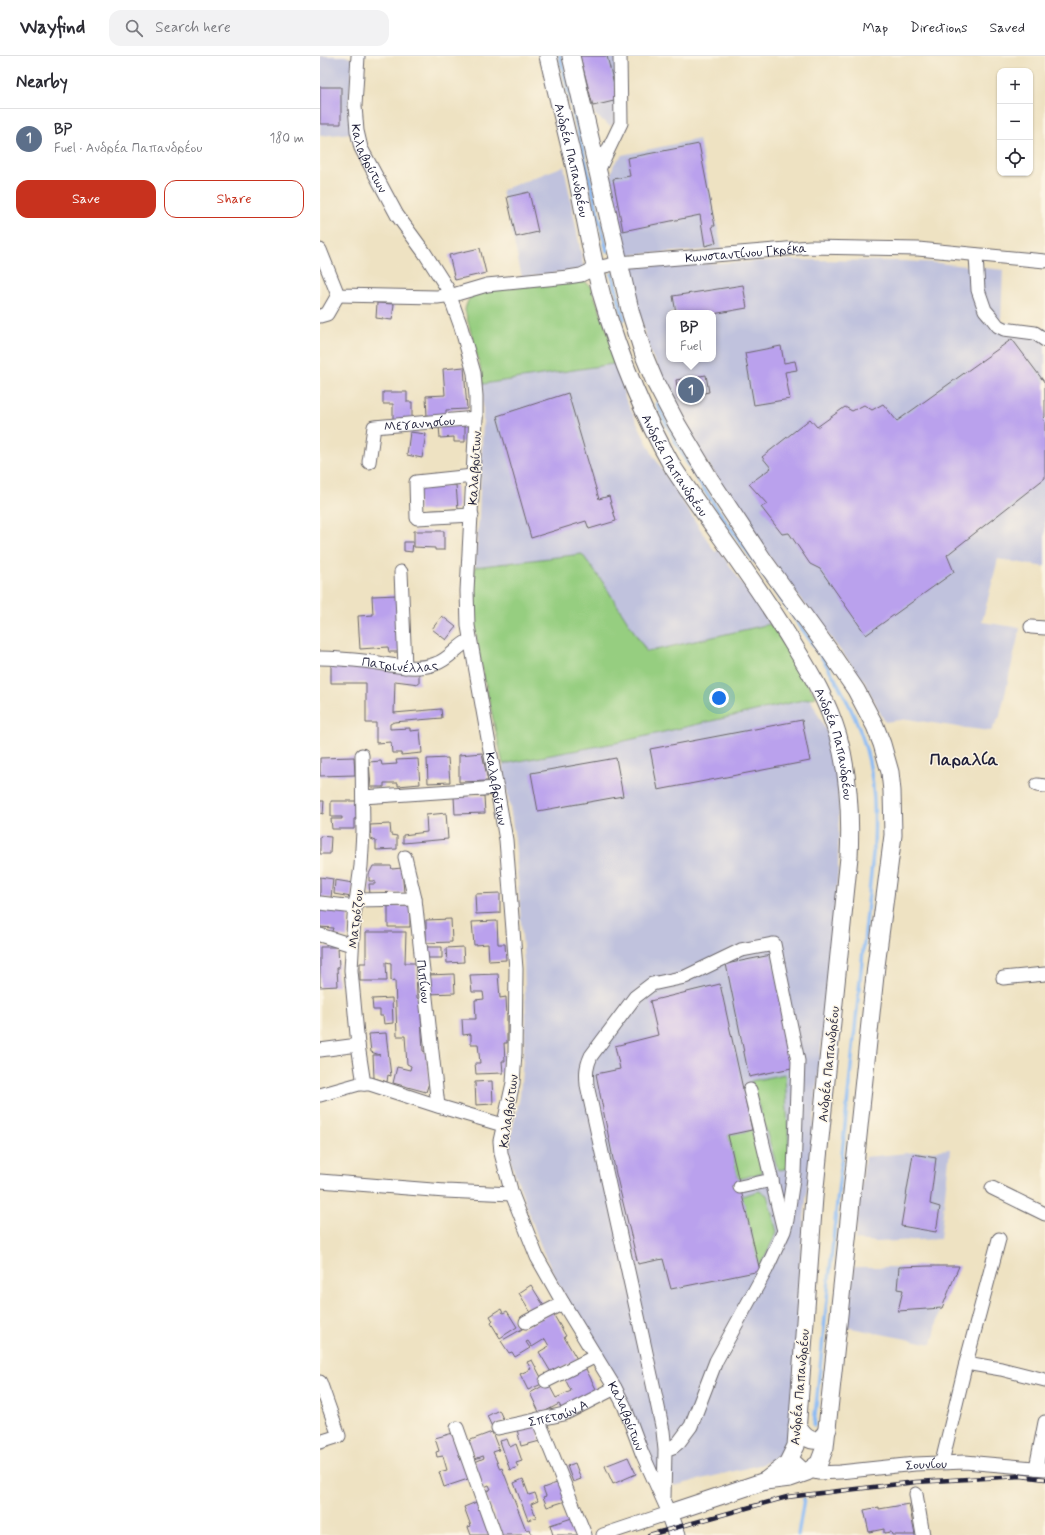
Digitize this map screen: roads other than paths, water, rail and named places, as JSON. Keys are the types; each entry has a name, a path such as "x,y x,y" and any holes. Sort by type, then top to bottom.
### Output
{"main road":[{"name":"Ανδρέα Παπανδρέου","path":"548,56 602,295 616,339 643,407 661,447 686,488 774,611 813,675 824,698 834,725 846,772 849,816 849,856 815,1190 796,1446 787,1464 765,1481"},
{"name":"Ανδρέα Παπανδρέου","path":"572,56 599,169 619,263 639,342 650,370 668,409 696,457 764,561 856,690 875,726 890,772 893,835 876,966 828,1429 825,1447 819,1463 808,1472"},
{"path":"797,1424 802,1433 808,1439 812,1440 817,1440 824,1436 828,1429"},
{"name":"Σουνίου","path":"667,1508 765,1481 790,1478 808,1472"},
{"path":"667,1508 677,1535"}],"street":[{"name":"Καλαβρύτων","path":"358,56 355,106 357,131 361,148 397,215 424,252 450,295 468,349 474,374 476,418 467,591 468,626 506,840 516,969 515,1053 513,1083 500,1141 501,1153 512,1194 537,1256 563,1303 624,1405 642,1453 667,1508"},
{"path":"599,169 621,124 620,56"},
{"name":"Κωνσταντίνου Γκρέκα","path":"338,295 428,298 450,295 487,285 581,275 596,268 619,263 810,247 918,249 1045,261"},
{"path":"320,250 338,295 327,314 320,316"},
{"path":"976,255 979,294 985,310 998,326 1004,329 1035,333 1045,340"},
{"name":"Μεγανησίου","path":"369,462 374,427 476,418"},
{"path":"472,515 417,518 416,482 473,476"},
{"path":"401,572 405,667"},
{"path":"1031,627 1045,628"},
{"name":"Πατρινέλλας","path":"320,658 343,658 419,668 441,662 470,640"},
{"name":"Ματρόζου","path":"362,755 363,797 361,866 352,945 351,970 358,1045 364,1084"},
{"path":"363,797 497,788"},
{"name":"Πιπίνου","path":"405,857 415,899 438,1106"},
{"path":"320,903 356,904 415,899"},
{"path":"320,935 352,945"},
{"path":"665,1450 673,1447 679,1442 690,1426 716,1361 766,1270 784,1231 793,1186 798,1061 774,944 738,951 685,977 652,984 635,997 591,1056 585,1071 662,1426 665,1450 667,1508"},
{"path":"1003,978 1045,974"},
{"path":"320,1050 358,1045"},
{"path":"320,1096 364,1084 377,1086 503,1125"},
{"path":"750,1090 784,1231"},
{"path":"740,1188 772,1180"},
{"path":"320,1181 445,1191 512,1194"},
{"path":"992,1188 1045,1214"},
{"path":"942,1462 966,1363 999,1239"},
{"path":"526,1322 563,1303"},
{"path":"546,1381 596,1356"},
{"path":"966,1363 1001,1369 1045,1380"},
{"path":"320,1382 339,1436 320,1442"},
{"name":"Σπετσών Α","path":"498,1428 564,1414 615,1388"},
{"path":"538,1419 585,1535"},
{"path":"1040,1468 1045,1422"},
{"path":"457,1428 495,1535"},
{"path":"790,1457 801,1468 808,1472"},
{"name":"Σουνίου","path":"808,1472 828,1474 942,1462 980,1462 1040,1468"},
{"path":"916,1494 923,1535"},
{"name":"Σουνίου","path":"603,1535 667,1508"}],"waterway":[{"path":"560,56 607,251"},
{"path":"612,274 624,319"},
{"path":"657,403 677,445 701,485 754,561"},
{"path":"762,573 828,667 855,718 865,744 871,772 874,799 874,845 814,1425"},
{"path":"798,1535 804,1499"}],"railway":[{"path":"649,1535 787,1497 916,1482 1021,1476 1045,1479"}],"place":[{"name":"BP","path":"691,390"}],"district":[{"name":"Παραλία","path":"964,759"}]}
